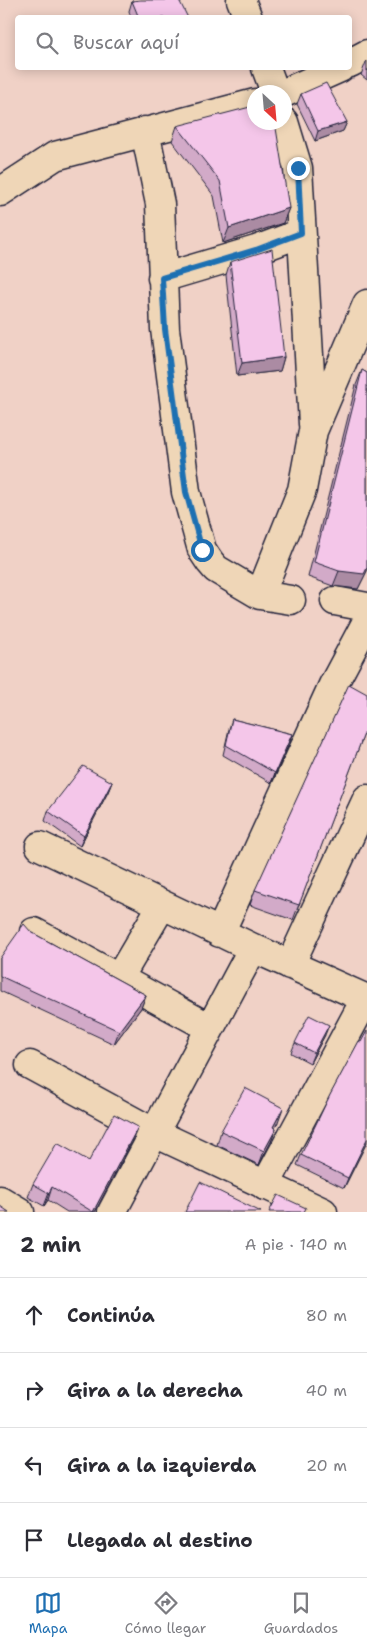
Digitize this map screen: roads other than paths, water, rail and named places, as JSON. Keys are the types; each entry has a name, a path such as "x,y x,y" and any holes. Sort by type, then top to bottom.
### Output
{"street":[{"path":"241,0 247,15"},
{"path":"352,62 367,54"},
{"path":"267,70 272,85"},
{"path":"292,89 336,70"},
{"path":"0,192 55,156 247,105"},
{"path":"286,130 298,168 313,431"},
{"path":"145,131 160,204 165,329 186,492 202,550 216,569 260,595 291,600"},
{"path":"162,278 256,250 301,233"},
{"path":"260,595 302,490 313,431 367,304"},
{"path":"335,602 367,607"},
{"path":"220,932 333,685 367,621"},
{"path":"290,965 367,799"},
{"path":"40,846 253,948 367,998 265,1186"},
{"path":"119,978 162,905"},
{"path":"34,932 210,1028"},
{"path":"112,1212 253,948"},
{"path":"30,1065 155,1133 322,1212"},
{"path":"0,1200 20,1212"}]}
